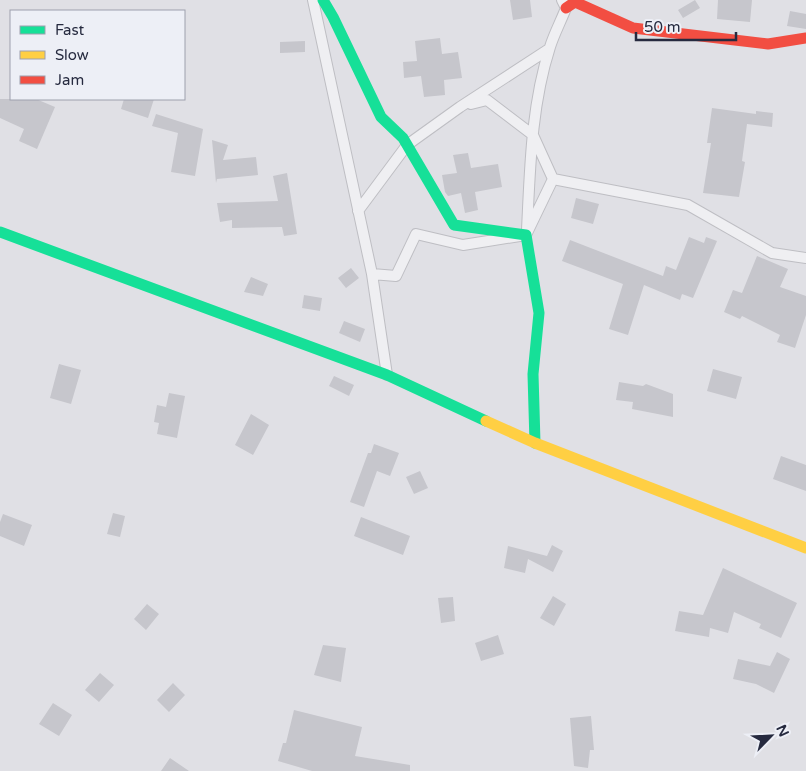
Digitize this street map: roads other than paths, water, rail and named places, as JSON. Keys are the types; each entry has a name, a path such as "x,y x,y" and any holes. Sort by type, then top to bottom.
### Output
{"street":[{"path":"313,0 372,274 386,375"},
{"path":"323,0 334,17 381,117 403,138 454,225 526,235"},
{"path":"535,443 534,374 538,314 526,235 533,135 540,90 549,49 564,4 575,2 633,28 768,44 806,38"},
{"path":"358,211 407,145 460,107 549,49"},
{"path":"460,107 487,100 533,135 553,179"},
{"path":"526,235 553,179"},
{"path":"553,179 688,205 772,253 806,258"},
{"path":"0,232 386,375 535,443 806,548"},
{"path":"372,274 396,276 416,234 463,245 526,235"}]}
